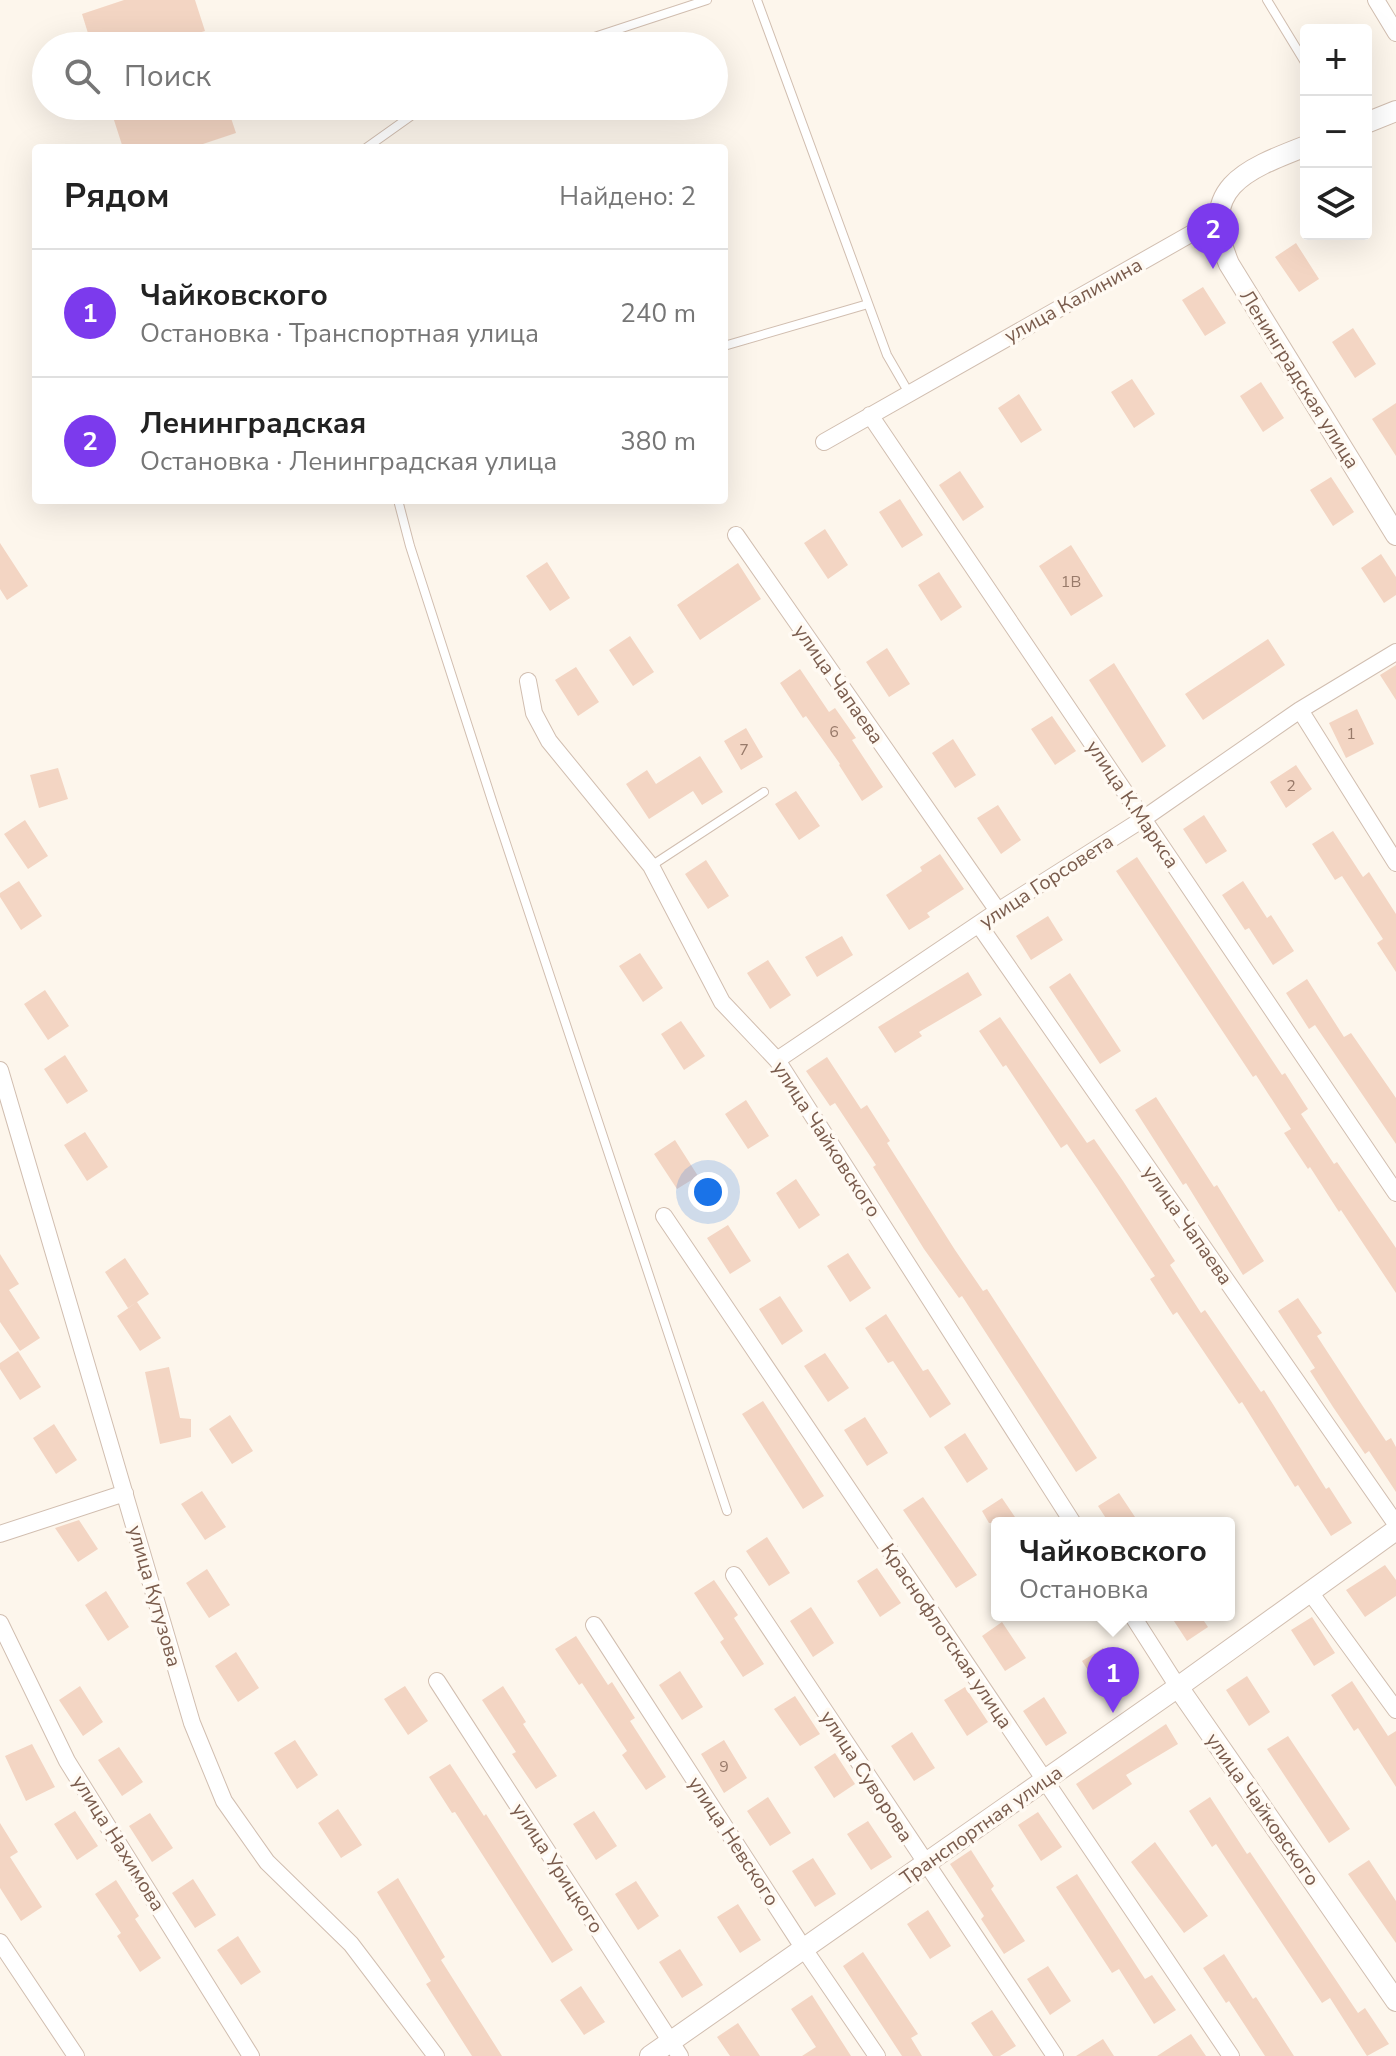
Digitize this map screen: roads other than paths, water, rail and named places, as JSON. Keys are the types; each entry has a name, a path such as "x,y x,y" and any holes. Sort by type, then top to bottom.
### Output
{"street":[{"path":"1376,0 1396,33"},
{"path":"1372,121 1396,111"},
{"path":"1217,219 1220,204 1230,188 1246,173 1300,148"},
{"name":"улица Калинина","path":"824,442 1217,219"},
{"name":"Ленинградская улица","path":"1217,219 1219,240 1229,264 1396,535"},
{"name":"улица К.Маркса","path":"870,415 1396,1193"},
{"name":"улица Чапаева","path":"736,535 998,911"},
{"name":"улица Горсовета","path":"777,1060 998,911 1143,819 1300,710 1396,652"},
{"name":"улица Чайковского","path":"528,681 534,713 549,741 651,866 722,1002 777,1060 1069,1517"},
{"path":"1300,710 1396,863"},
{"name":"улица Чапаева","path":"979,925 1396,1527"},
{"name":"улица Кутузова","path":"0,1070 192,1723 224,1801 267,1862 351,1944 436,2056"},
{"name":"Краснофлотская улица","path":"664,1216 1231,2056"},
{"path":"0,1534 125,1493"},
{"name":"Транспортная улица","path":"650,2056 675,2049 804,1949 1178,1687 1396,1527"},
{"name":"улица Суворова","path":"734,1575 1055,2056"},
{"path":"1310,1592 1396,1710"},
{"name":"улица Чайковского","path":"1136,1621 1178,1687 1396,2001"},
{"name":"улица Нахимова","path":"0,1623 67,1761 251,2056"},
{"name":"улица Невского","path":"594,1625 877,2056"},
{"name":"улица Урицкого","path":"437,1681 675,2049"},
{"path":"0,1942 76,2056"}],"lane":[{"path":"610,32 707,0"},
{"path":"757,0 887,355 909,393"},
{"path":"1267,0 1300,54"},
{"path":"372,144 405,120"},
{"path":"728,345 868,304"},
{"path":"399,504 489,793 727,1511"},
{"path":"651,866 764,792"}],"place":[{"name":"Ленинградская","path":"1213,269"},
{"name":"Чайковского","path":"1113,1713"}]}
